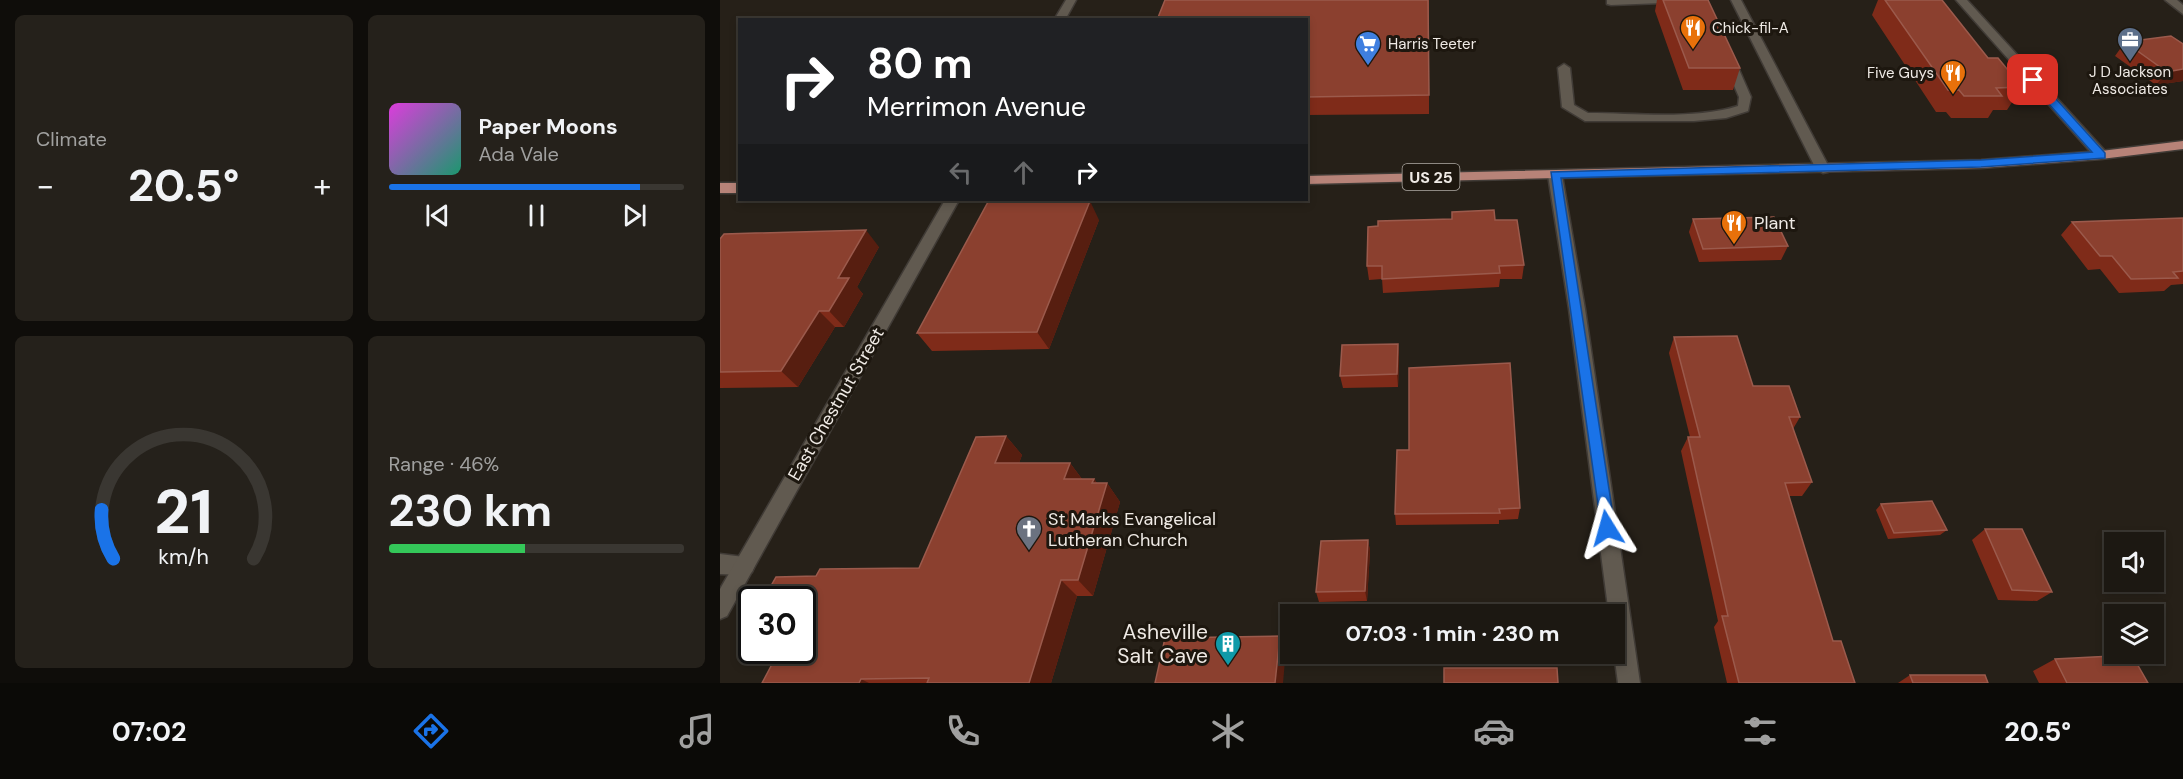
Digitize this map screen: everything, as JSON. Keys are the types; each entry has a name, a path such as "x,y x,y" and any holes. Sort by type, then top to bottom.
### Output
{"main road":[{"name":"US 25","path":"1308,180 1981,164 2101,155 2183,145"},
{"path":"720,188 738,188"}],"street":[{"path":"1060,18 1071,0"},
{"path":"1611,2 1662,0"},
{"path":"1736,0 1823,169"},
{"path":"1960,0 2101,155"},
{"path":"2170,0 2183,11"},
{"path":"1564,68 1568,107 1585,117 1726,114 1744,108 1745,97 1722,45"},
{"path":"1555,175 1577,309 1629,683"},
{"name":"East Chestnut Street","path":"720,609 951,201"},
{"path":"720,564 745,565"}],"building":[{"name":"Harris Teeter","path":"1165,0 1428,0 1429,95 1308,97 1308,18 1158,18"},
{"path":"1663,0 1708,0 1740,68 1689,68"},
{"path":"1885,0 1942,0 1988,58 1998,58 2022,87 1996,88 2002,96 1964,96 1959,90 1948,90"},
{"path":"2171,36 2183,44 2183,69 2167,72 2125,42"},
{"path":"1090,201 1037,332 917,333 988,202"},
{"path":"1494,210 1495,220 1517,220 1524,265 1499,266 1500,273 1382,279 1382,266 1367,266 1368,227 1378,226 1378,221 1452,219 1452,212"},
{"path":"1774,217 1788,246 1703,249 1693,219"},
{"path":"2183,218 2183,271 2173,272 2178,278 2131,279 2112,256 2100,256 2072,222"},
{"path":"866,230 838,278 849,278 829,311 819,311 781,371 720,372 720,239 724,234"},
{"path":"1737,336 1753,386 1789,386 1800,417 1789,417 1812,482 1785,483 1833,641 1841,641 1855,683 1739,683 1722,616 1728,616 1688,437 1700,437 1674,337"},
{"path":"1398,344 1397,374 1340,376 1342,345"},
{"path":"1510,363 1520,508 1499,509 1500,513 1395,514 1397,450 1409,450 1409,368"},
{"name":"St Marks Evangelical Lutheran Church","path":"1006,436 995,463 1070,463 1064,479 1094,479 1092,483 1107,483 1078,580 1061,580 1029,683 927,683 929,678 861,679 859,683 762,683 772,664 816,664 816,586 771,586 776,577 816,576 820,569 919,568 976,437"},
{"path":"1932,501 1947,530 1894,533 1881,504"},
{"path":"1985,529 2022,529 2052,592 2012,590"},
{"path":"1368,540 1365,591 1316,592 1321,541"},
{"name":"Asheville Salt Cave","path":"1280,636 1275,683 1155,683 1165,638"},
{"path":"2104,656 2104,664 2137,664 2148,683 2067,683 2055,659"},
{"path":"1444,668 1557,668 1558,683 1444,683"},
{"path":"1910,675 1985,675 1988,683 1913,683"}],"place":[{"name":"Chick-fil-A","path":"1693,51"},
{"name":"J D Jackson Associates","path":"2130,63"},
{"name":"Harris Teeter","path":"1368,67"},
{"name":"Five Guys","path":"1953,96"},
{"name":"Plant","path":"1734,246"},
{"name":"St Marks Evangelical Lutheran Church","path":"1029,552"},
{"name":"Asheville Salt Cave","path":"1228,667"}],"route":[{"path":"1607,528 1577,309 1555,175 1981,164 2101,155 2033,80"}]}
